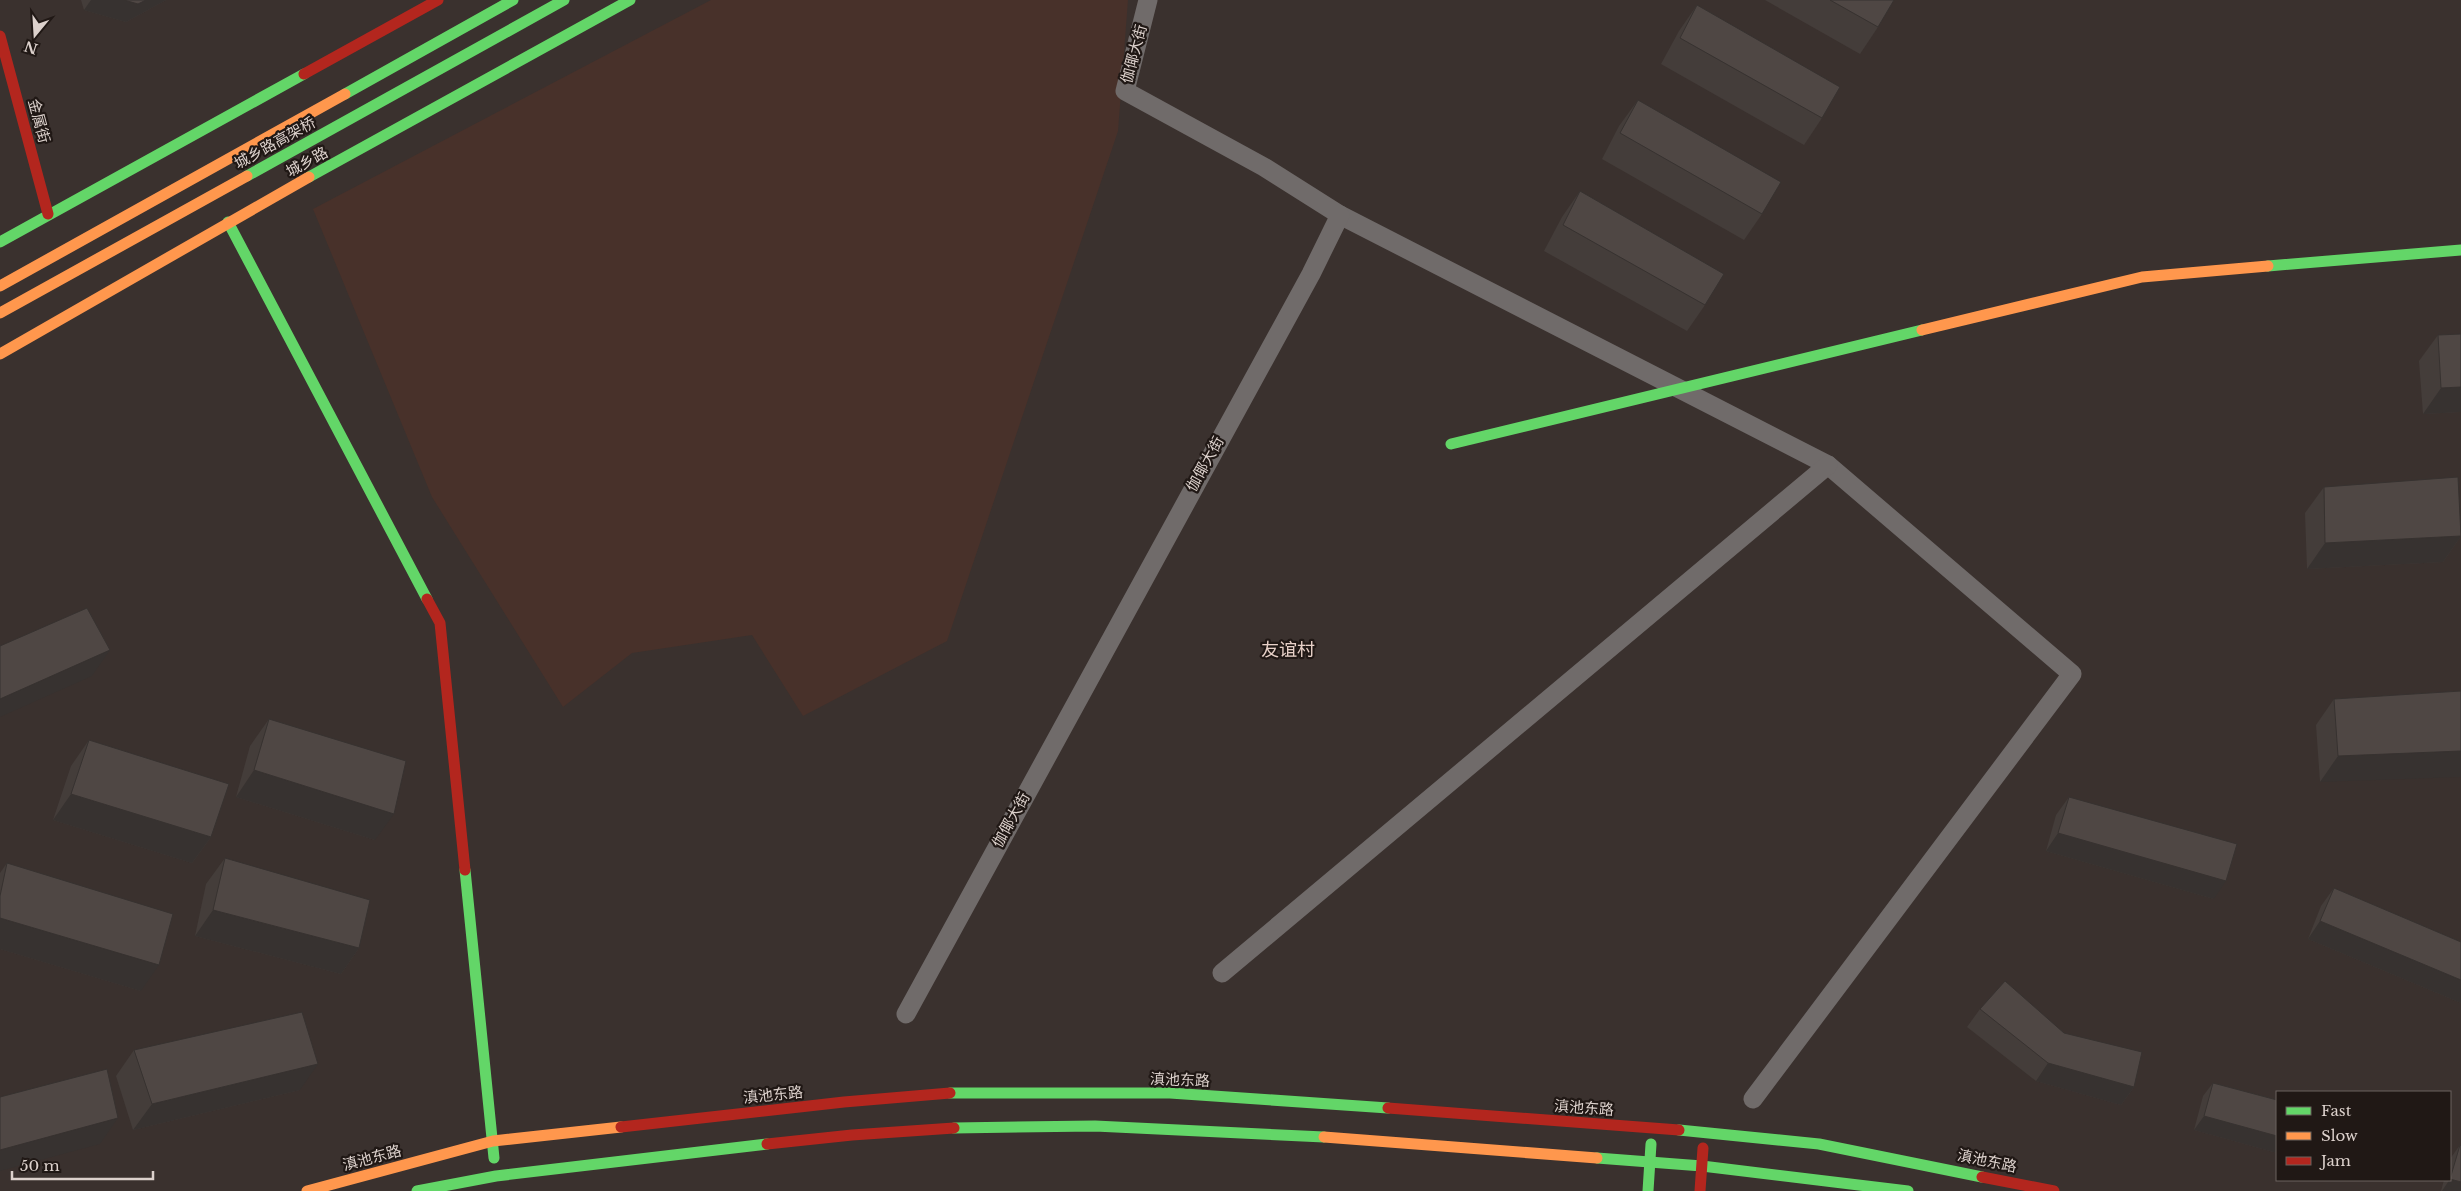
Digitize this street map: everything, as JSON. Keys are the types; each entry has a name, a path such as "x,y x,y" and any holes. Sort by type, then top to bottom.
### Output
{"main road":[{"path":"0,242 438,0"},
{"name":"城乡路高架桥","path":"0,286 513,0"},
{"name":"城乡路高架桥","path":"0,313 564,0"},
{"name":"城乡路","path":"0,354 228,222 630,0"},
{"name":"金属街","path":"0,36 48,214"},
{"path":"228,222 440,623 498,1191"},
{"path":"1451,444 2142,277 2461,250"},
{"name":"滇池东路","path":"307,1191 492,1141 844,1102 952,1093 1170,1093 1703,1132 1819,1144 2054,1191"},
{"path":"417,1191 496,1176 852,1135 980,1126 1095,1126 1220,1130 1364,1139 1702,1166 1908,1191"},
{"path":"1648,1191 1652,1128"},
{"path":"1700,1191 1703,1132"}],"street":[{"name":"伽倻大街","path":"906,1014 1311,274 1340,215 1264,167 1125,91 1148,0"},
{"path":"1340,215 1828,465 2072,674 1753,1098"},
{"path":"1222,973 1828,465"}],"shaded area":[{"path":"711,0 1128,0 1118,131 947,641 803,716 752,635 632,653 563,707 432,497 313,209"}],"building":[{"path":"124,0 146,0 138,4"},
{"path":"1830,0 1894,0 1878,27"},
{"path":"1697,5 1840,87 1822,118 1680,38"},
{"path":"1638,100 1781,182 1762,214 1620,133"},
{"path":"1580,191 1724,274 1705,305 1563,225"},
{"path":"2461,334 2461,387 2441,388 2438,335"},
{"path":"2458,477 2461,536 2325,543 2324,487"},
{"path":"87,608 110,650 0,699 0,646"},
{"path":"2461,691 2461,751 2338,756 2334,699"},
{"path":"269,719 406,761 394,814 254,770"},
{"path":"89,740 229,784 211,837 71,794"},
{"path":"2069,797 2237,844 2226,881 2058,833"},
{"path":"225,858 370,900 359,948 213,910"},
{"path":"7,863 173,914 159,965 0,918 0,896"},
{"path":"2334,888 2461,942 2461,980 2320,921"},
{"path":"2005,981 2064,1033 2142,1052 2134,1087 2048,1063 1980,1009"},
{"path":"302,1012 318,1064 152,1104 134,1050"},
{"path":"107,1069 118,1118 0,1150 0,1097"},
{"path":"2213,1083 2276,1100 2276,1136 2204,1116"},
{"path":"2460,1145 2461,1182 2451,1179"}],"traffic: fast":[{"path":"345,94 513,0"},
{"path":"247,176 564,0"},
{"path":"309,177 630,0"},
{"path":"0,242 304,74"},
{"path":"228,222 427,599"},
{"path":"2268,266 2461,250"},
{"path":"1451,444 1922,330"},
{"path":"465,870 494,1158"},
{"path":"950,1093 1170,1093 1388,1108"},
{"path":"954,1128 1095,1126 1324,1137"},
{"path":"1679,1130 1819,1144 1982,1177"},
{"path":"417,1191 496,1176 767,1144"},
{"path":"1648,1191 1651,1144"},
{"path":"1597,1158 1702,1166 1908,1191"}],"traffic: slow":[{"path":"0,286 345,94"},
{"path":"0,313 247,176"},
{"path":"0,354 309,177"},
{"path":"1922,330 2142,277 2268,266"},
{"path":"307,1191 493,1141 621,1127"},
{"path":"1324,1137 1597,1158"}],"traffic: jam":[{"path":"304,74 438,0"},
{"path":"0,36 48,214"},
{"path":"427,599 440,623 465,870"},
{"path":"621,1127 844,1102 950,1093"},
{"path":"1388,1108 1679,1130"},
{"path":"767,1144 852,1135 954,1128"},
{"path":"1700,1191 1703,1148"},
{"path":"1982,1177 2054,1191"}],"district":[{"name":"友谊村","path":"1288,650"}]}
